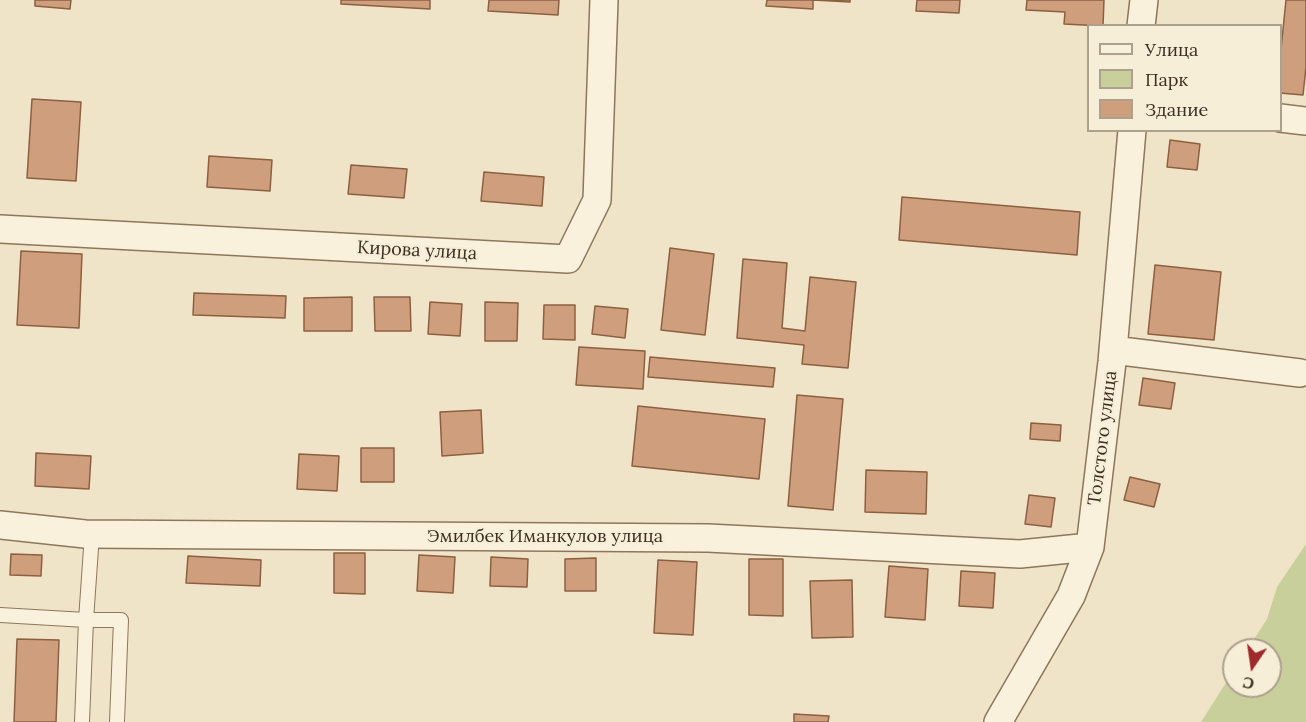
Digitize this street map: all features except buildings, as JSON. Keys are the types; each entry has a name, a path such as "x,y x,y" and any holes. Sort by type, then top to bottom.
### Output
{"street":[{"name":"Кирова улица","path":"0,229 568,259 597,200 604,0"},
{"path":"1142,24 1144,0"},
{"path":"1282,118 1306,121"},
{"name":"Толстого улица","path":"998,722 1071,596 1090,547 1113,350 1132,132"},
{"path":"1113,350 1300,373"},
{"name":"Эмилбек Иманкулов улица","path":"0,525 92,534 708,538 1020,554 1090,547"}],"lane":[{"path":"82,722 92,534"},
{"path":"0,615 121,620 117,722"}],"green space":[{"path":"1306,544 1306,722 1201,722 1222,689 1222,698 1282,698 1282,638 1255,638 1267,619 1277,587"}]}
